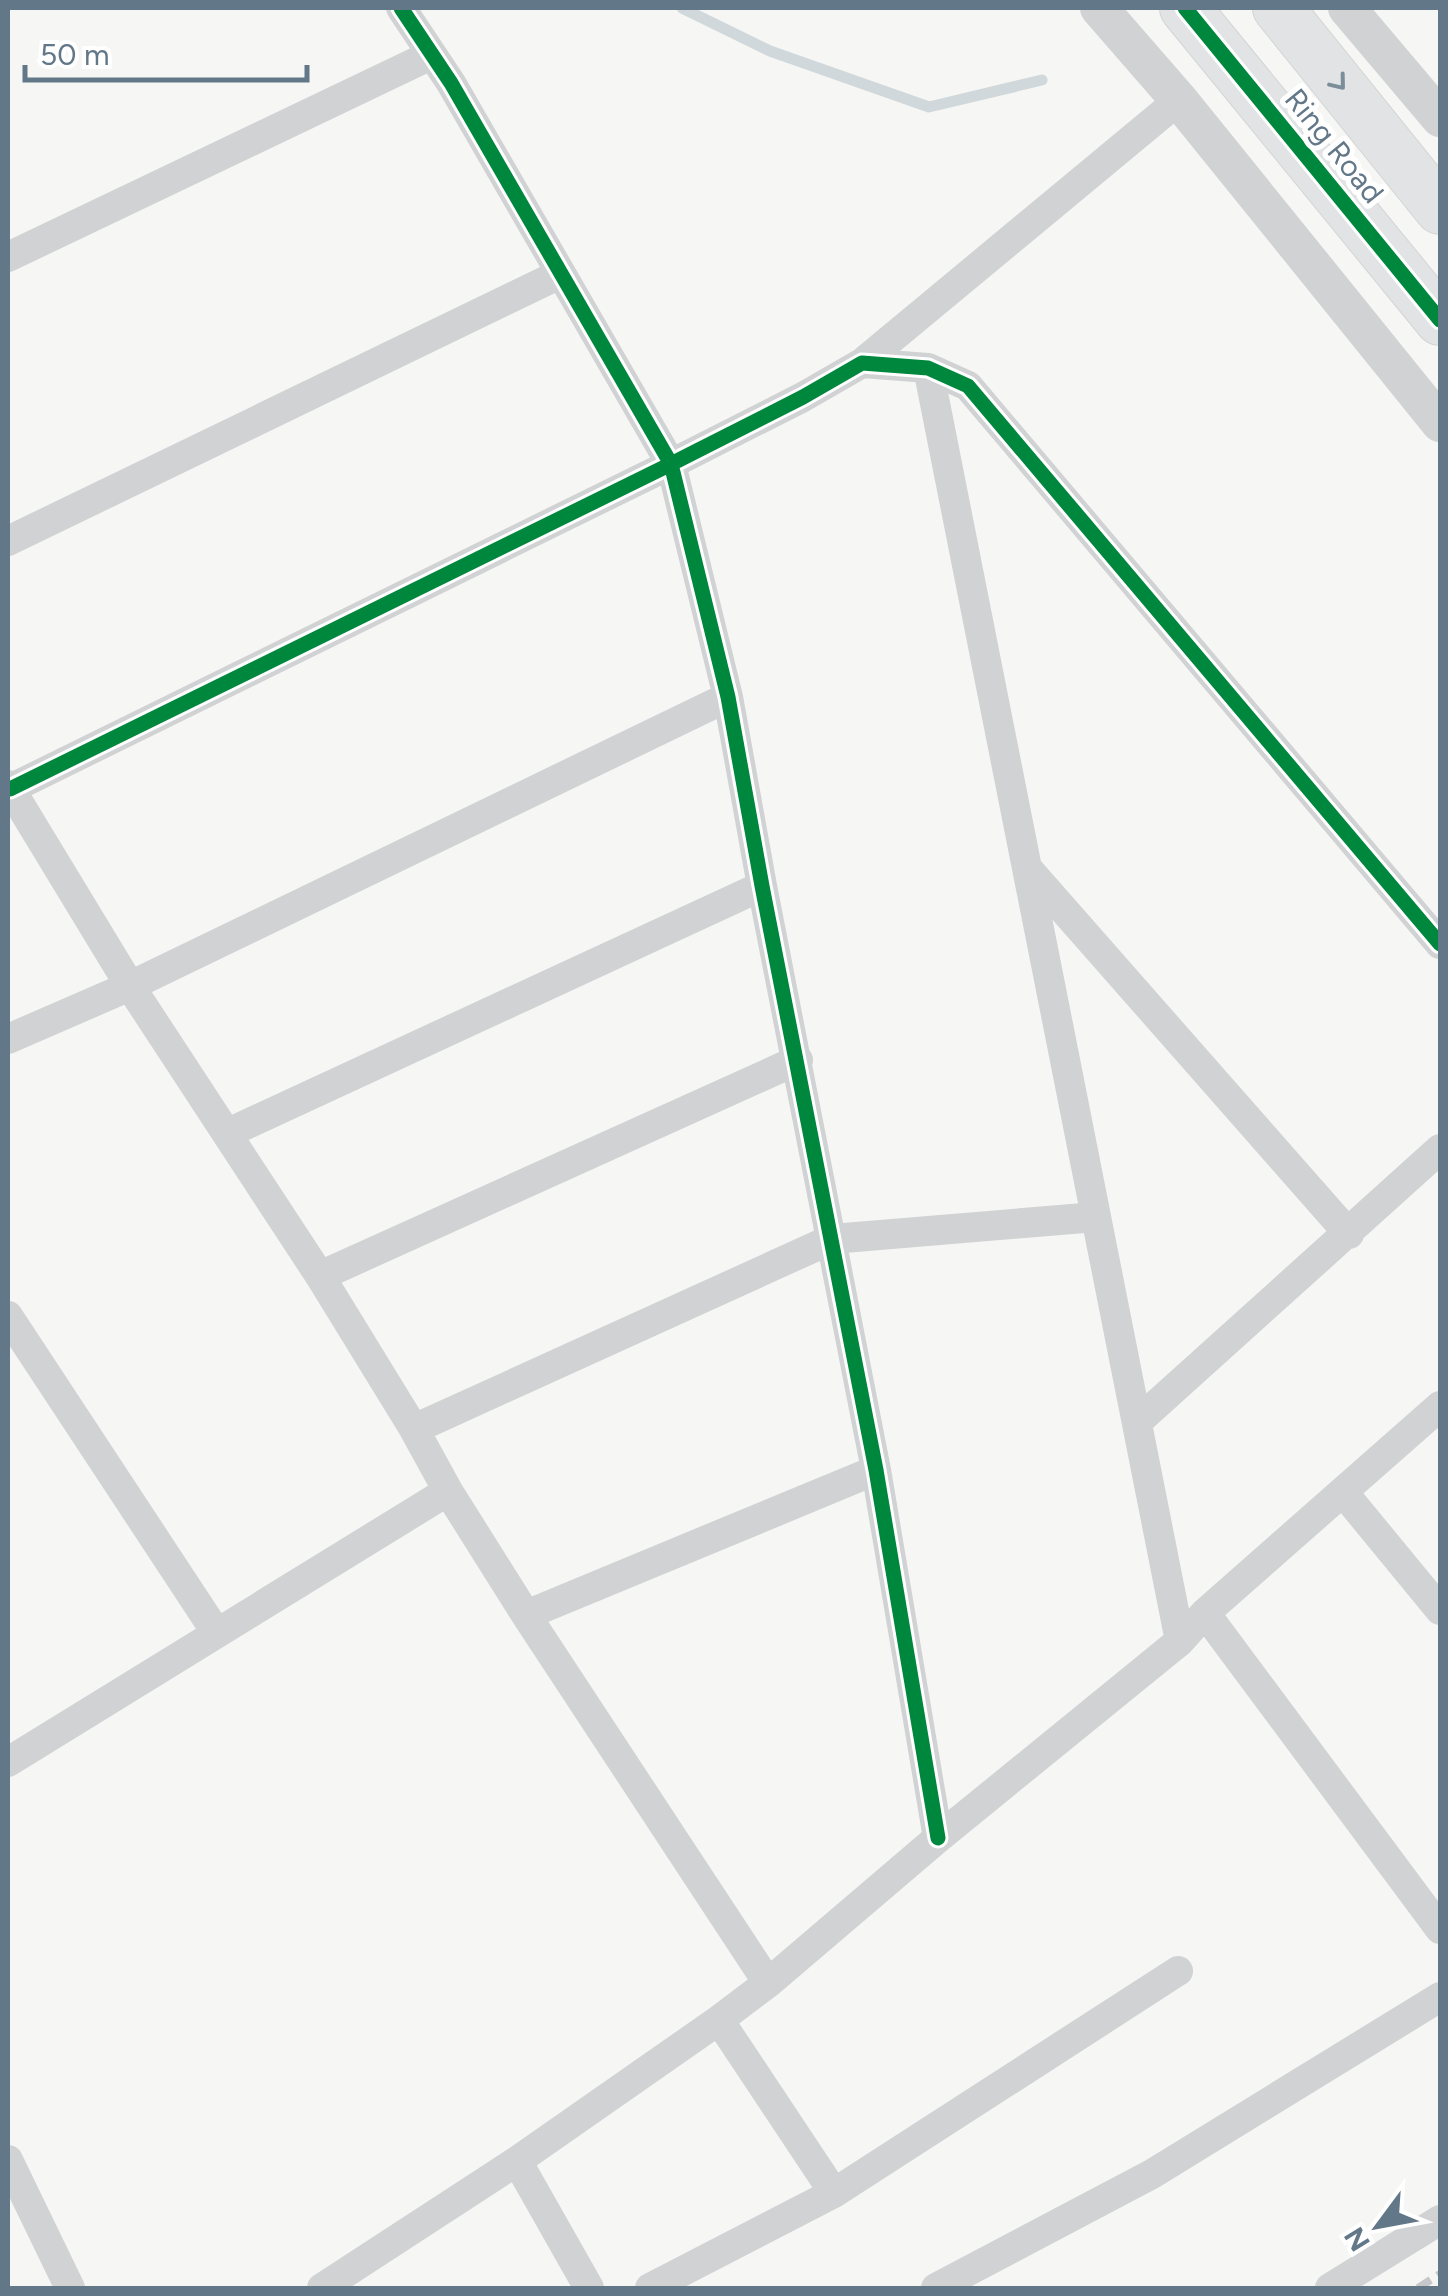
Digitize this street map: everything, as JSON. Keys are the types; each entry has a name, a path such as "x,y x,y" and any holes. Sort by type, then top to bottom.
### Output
{"highway":[{"name":"Ring Road","path":"1185,8 1440,320"},
{"name":"Ring Road","path":"1278,8 1440,209"}],"street":[{"path":"401,8 451,83 672,464 728,696 876,1470 938,1838"},
{"path":"1099,8 1440,423"},
{"path":"1348,8 1440,118"},
{"path":"8,257 431,55"},
{"path":"768,1982 526,1615 320,1276 130,986 9,787 672,464 862,363 1178,100"},
{"path":"8,541 560,274"},
{"path":"862,363 928,368 968,386 1440,944"},
{"path":"928,368 1180,1642"},
{"path":"8,1039 130,986 728,696"},
{"path":"1027,868 1349,1234"},
{"path":"228,1134 762,886"},
{"path":"320,1276 798,1060"},
{"path":"1136,1422 1440,1149"},
{"path":"414,1429 832,1239 1096,1217"},
{"path":"8,1316 216,1632"},
{"path":"322,2288 517,2161 720,2020 1180,1642 1206,1614 1440,1406"},
{"path":"526,1615 876,1470"},
{"path":"8,1762 448,1491"},
{"path":"1343,1492 1440,1610"},
{"path":"1206,1614 1440,1929"},
{"path":"650,2288 834,2193 1178,1971"},
{"path":"936,2288 1152,2174 1440,1997"},
{"path":"720,2020 834,2193"},
{"path":"8,2160 70,2288"},
{"path":"517,2161 589,2288"},
{"path":"1330,2288 1440,2220"}],"waterway":[{"path":"682,8 770,51 929,107 1042,80"}],"railway":[{"path":"1418,2288 1440,2274"}],"cycle path":[{"path":"401,8 451,83 671,464 728,697 876,1470 938,1838"},
{"path":"1185,8 1440,320"},
{"path":"10,789 671,464 862,363 928,368 968,386 1440,944"}]}
